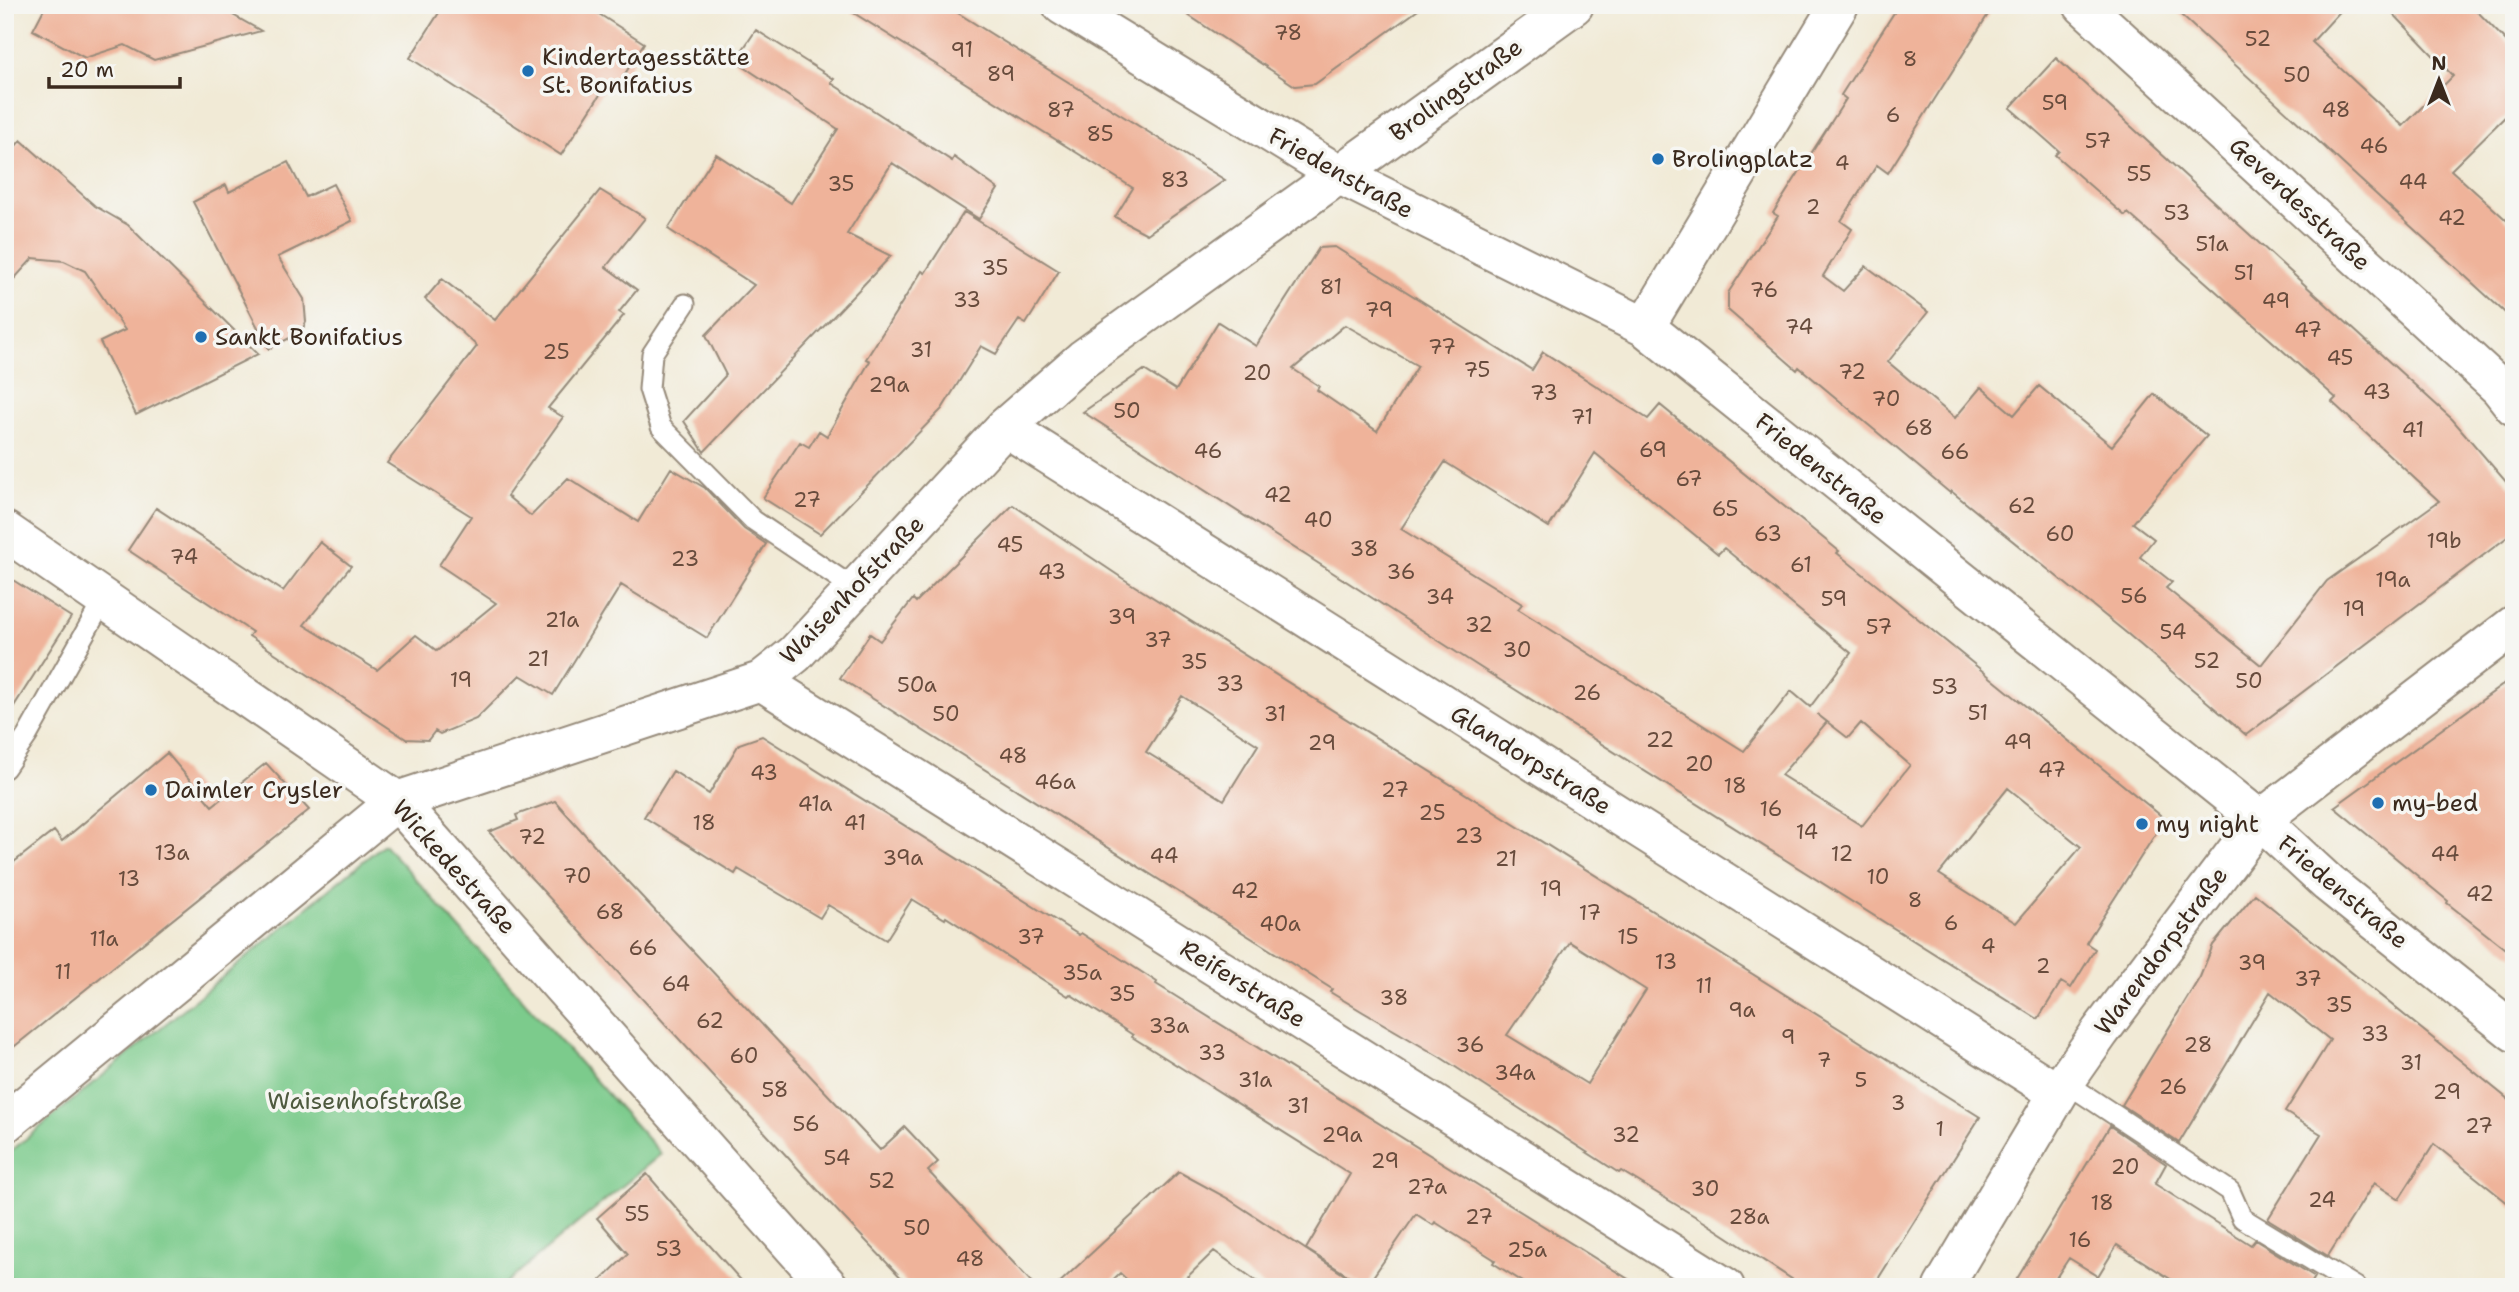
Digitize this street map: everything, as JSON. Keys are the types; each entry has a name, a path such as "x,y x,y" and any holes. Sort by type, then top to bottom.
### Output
{"street":[{"name":"Friedenstraße","path":"1062,5 1338,174 1644,327 2260,820 2328,883 2514,1032"},
{"name":"Brolingstraße","path":"1338,174 1532,46 1574,5"},
{"path":"1644,327 1839,5"},
{"name":"Geverdesstraße","path":"2083,5 2500,388 2514,406"},
{"name":"Waisenhofstraße","path":"5,1123 397,801 761,681 796,654 1005,427 1083,359 1338,174"},
{"name":"Glandorpstraße","path":"1005,427 2062,1087"},
{"name":"Wickedestraße","path":"5,531 397,801 829,1287"},
{"name":"Warendorpstraße","path":"1943,1287 2062,1087 2100,1032 2260,820 2514,625"},
{"name":"Reiferstraße","path":"761,681 1725,1287"}],"lane":[{"path":"685,304 652,354 649,389 661,427 753,520 855,589"},
{"path":"5,768 27,736 104,599"},
{"path":"2062,1087 2230,1191 2242,1218 2356,1287"}],"green space":[{"name":"Waisenhofstraße","path":"384,844 661,1154 501,1287 18,1287 5,1271 5,1156"}],"building":[{"path":"46,5 215,5 261,31 154,60 125,45 85,58 33,30"},
{"name":"Kindertagesstätte St. Bonifatius","path":"444,5 585,5 644,43 615,90 607,84 561,155 410,58"},
{"path":"841,5 945,5 1225,180 1147,234 1115,217 1133,188"},
{"path":"1173,5 1425,5 1315,84 1295,86"},
{"path":"1899,5 1994,5 1888,173 1877,165 1841,221 1852,229 1823,276 1843,291 1866,266 1928,312 1888,362 1955,418 1981,387 2014,415 2039,386 2112,446 2154,394 2207,436 2133,523 2154,539 2140,557 2172,582 2166,588 2261,665 2327,581 2439,501 2332,402 2336,398 2128,213 2125,216 2055,155 2059,151 2010,108 2056,58 2452,419 2514,491 2514,532 2246,735 2129,635 1951,491 1950,493 1799,367 1797,370 1728,310 1728,293 1778,216 1773,213 1846,99 1841,95"},
{"path":"2170,5 2346,5 2312,42 2403,126 2453,76 2385,5 2471,5 2514,49 2514,108 2451,170 2514,227 2514,321"},
{"path":"756,30 834,79 831,83 952,161 954,157 998,189 979,219 892,163 847,234 891,256 704,452 684,421 726,375 706,335 754,285 668,229 716,154 791,203 838,129 735,61"},
{"path":"21,140 95,206 128,225 258,354 136,415 100,342 125,330 85,271 64,261 33,258 5,289 5,158"},
{"path":"288,162 306,197 333,184 352,221 278,257 304,299 306,322 301,332 269,349 193,202 226,185 229,192"},
{"path":"600,190 645,218 606,267 637,290 619,312 624,315 548,408 563,417 507,496 531,516 568,478 638,522 671,468 705,488 744,529 766,544 707,638 621,585 553,695 520,675 476,719 440,734 435,731 428,740 406,739 249,636 252,632 128,550 156,508 283,591 320,542 351,566 304,625 377,670 416,635 437,651 496,603 439,565 471,516 387,463 477,346 425,299 442,279 495,320"},
{"path":"964,212 1059,271 1026,324 1019,320 996,354 981,346 942,409 820,534 763,498 800,442 809,447 819,431 827,436 870,361 866,359 922,271 925,273"},
{"path":"1335,247 1532,370 1543,352 1648,419 1660,405 1839,551 1837,553 2165,819 2086,943 2095,949 2071,988 2061,982 2038,1019 1481,668 1083,412 1144,370 1176,390 1218,322 1256,346 1319,248","holes":["1345,325 1418,366 1377,431 1317,390 1319,386 1293,369","1595,453 1718,554 1724,548 1851,653 1810,707 1791,691 1744,751 1518,609 1522,604 1401,529 1445,462 1549,527","1817,714 1848,738 1861,723 1910,765 1862,826 1781,775 1827,722","2008,788 2081,847 2016,923 1939,874"]},
{"path":"1013,505 1122,578 1980,1117 1873,1287 1804,1287 1706,1223 1621,1171 1619,1173 1440,1057 1330,992 1332,989 840,678 870,634 880,641 913,599 916,602","holes":["1182,696 1258,745 1224,800 1146,752","1570,942 1646,990 1587,1084 1507,1035"]},
{"path":"5,575 71,617 5,720"},
{"path":"2514,677 2514,956 2334,807"},
{"path":"762,736 1079,935 1081,933 1157,982 1156,984 1641,1287 1531,1287 1493,1263 1495,1260 1435,1222 1433,1225 1416,1214 1366,1287 1306,1249 1350,1174 1132,1037 1133,1035 1070,994 1068,996 946,917 945,919 912,899 886,940 828,905 820,918 738,869 735,874 644,817 673,771 709,794 739,744"},
{"path":"167,753 212,806 266,763 309,810 5,1054 5,869 54,831 62,841"},
{"path":"555,801 880,1150 905,1127 938,1162 928,1171 1036,1287 910,1287 489,832 518,820 516,815"},
{"path":"2255,894 2514,1104 2514,1208 2434,1144 2399,1199 2374,1183 2328,1256 2268,1219 2321,1134 2285,1112 2330,1040 2270,992 2179,1143 2122,1105 2200,977 2213,945"},
{"path":"2110,1126 2166,1164 2155,1184 2251,1245 2255,1240 2315,1277 2309,1287 2183,1287 2117,1245 2098,1276 2069,1258 2050,1287 2012,1287"},
{"path":"1179,1172 1227,1198 1363,1287 1265,1287 1214,1251 1177,1287 1135,1287 1120,1273 1105,1287 1055,1287"},
{"path":"647,1174 747,1287 594,1287 628,1254 597,1218"}],"place":[{"name":"Kindertagesstätte St. Bonifatius","path":"528,71"},
{"name":"Brolingplatz","path":"1658,159"},
{"name":"Sankt Bonifatius","path":"201,337"},
{"name":"Daimler Crysler","path":"151,790"},
{"name":"my-bed","path":"2378,803"},
{"name":"my night","path":"2142,824"}]}
